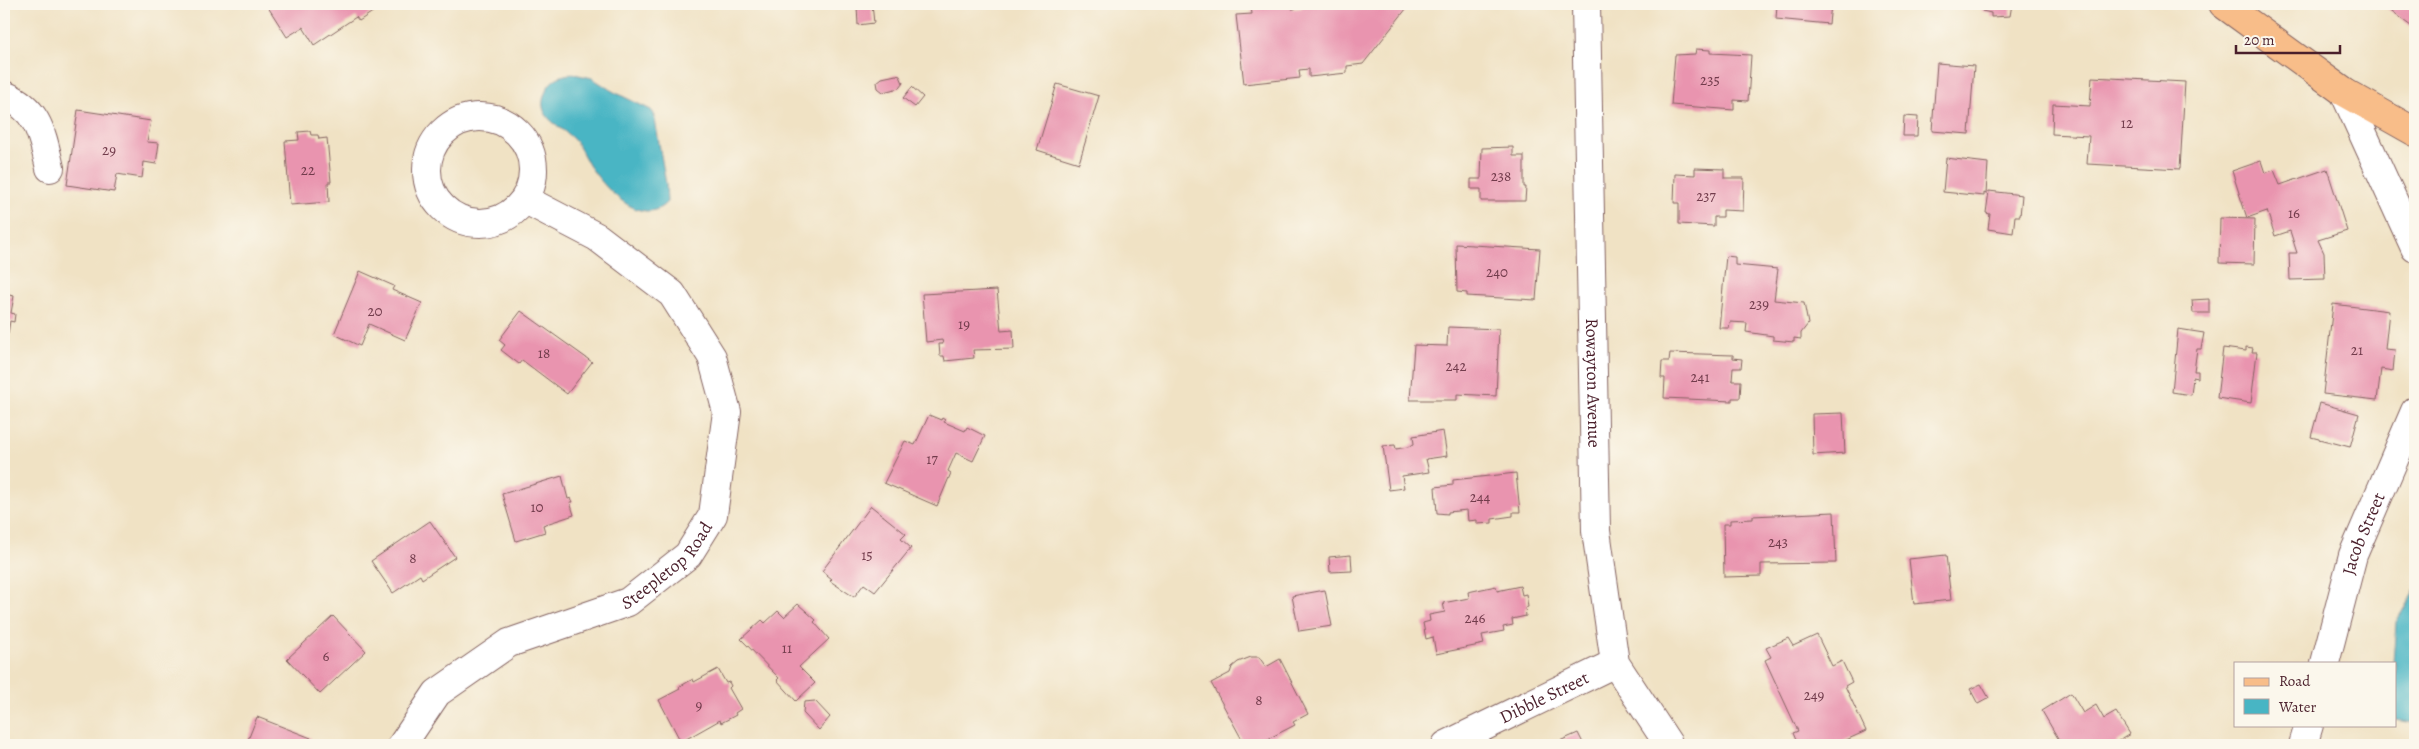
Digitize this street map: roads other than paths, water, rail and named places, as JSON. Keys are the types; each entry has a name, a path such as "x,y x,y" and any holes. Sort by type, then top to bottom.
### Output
{"main road":[{"path":"2223,4 2344,92 2415,132"}],"street":[{"name":"Rowayton Avenue","path":"1586,4 1596,531 1616,663 1669,745"},
{"path":"2344,92 2415,248"},
{"path":"4,95 17,101 38,123 50,168"},
{"name":"Steepletop Road","path":"402,745 437,693 508,643 628,602 688,555 713,515 727,412 712,357 672,294 597,237 526,200"},
{"name":"Jacob Street","path":"2325,662 2353,555 2415,411"},
{"name":"Dibble Street","path":"1446,745 1616,663"},
{"path":"2303,745 2309,726"}],"water":[{"path":"574,74 592,78 614,92 651,110 654,114 666,184 667,202 657,209 646,211 635,208 613,193 595,174 575,141 545,113 543,106 544,97 550,84 559,77"},
{"path":"2415,590 2415,723 2396,720 2396,662 2393,662 2396,622"}]}
